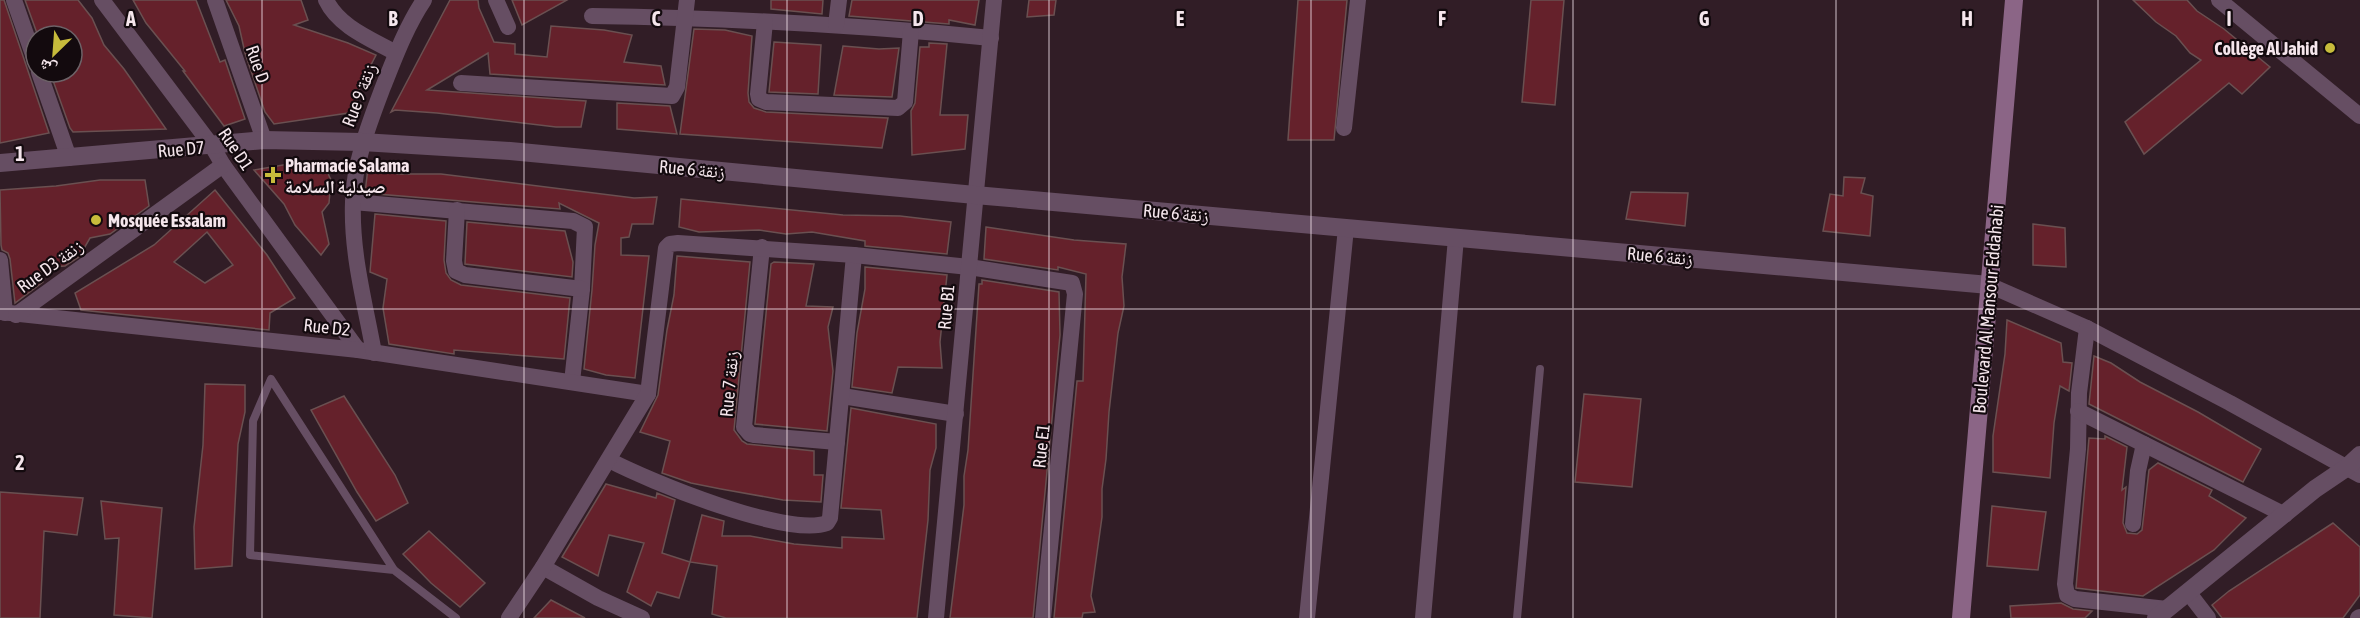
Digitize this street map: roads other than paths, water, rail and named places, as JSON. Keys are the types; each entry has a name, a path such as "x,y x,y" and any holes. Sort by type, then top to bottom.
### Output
{"main road":[{"name":"Boulevard Al Mansour Eddahabi","path":"1961,618 2014,0"}],"street":[{"path":"14,0 24,29"},
{"name":"Rue D1","path":"102,0 212,146 223,165 366,351"},
{"name":"Rue D","path":"215,0 264,140"},
{"path":"326,0 333,14 343,22 396,53"},
{"name":"Rue 9 زنقة","path":"366,351 356,260 353,202 362,142 396,53 424,0"},
{"path":"496,0 508,27"},
{"path":"462,83 672,96 676,90 687,0"},
{"path":"836,25 838,0"},
{"name":"Rue B1","path":"936,618 994,0"},
{"path":"1344,128 1358,0"},
{"path":"2219,0 2360,116"},
{"path":"592,16 836,25 991,38"},
{"path":"765,22 758,94 759,99 766,102 898,108 905,102 911,31"},
{"path":"43,84 69,158"},
{"name":"Rue D7","path":"0,163 264,140 362,142"},
{"name":"Rue 6 زنقة","path":"362,142 510,151 975,195 1989,285"},
{"name":"Rue D3 زنقة","path":"7,313 223,165"},
{"path":"353,202 573,221 582,225 586,230 572,382"},
{"path":"457,210 454,261 456,271 465,275 582,290"},
{"path":"1307,618 1346,228"},
{"path":"1424,618 1456,238"},
{"path":"509,618 543,567 648,394 666,248 670,244 762,247 969,267"},
{"name":"Rue 7 زنقة","path":"762,247 744,427 754,435 837,442"},
{"path":"609,460 690,496 729,508 787,523 818,525 827,523 830,518 854,255"},
{"path":"0,260 7,313"},
{"name":"Rue E1","path":"969,267 1069,281 1074,285 1075,294 1043,618"},
{"path":"1989,285 2087,328 2353,471"},
{"name":"Rue D2","path":"7,313 366,351 648,394"},
{"path":"2087,328 2078,411 2078,449 2065,584 2067,595 2075,599 2162,614 2315,489 2353,471 2360,455"},
{"path":"842,396 956,414"},
{"path":"2078,411 2285,515"},
{"path":"2133,524 2138,471 2144,444"},
{"path":"543,567 598,598 642,618"},
{"path":"2188,592 2208,618"}],"lane":[{"path":"1517,618 1540,369"},
{"path":"394,570 250,555 253,421 271,379 394,570 456,618"}],"place":[{"name":"Collège Al Jahid","path":"2330,48"},
{"name":"Pharmacie Salama صيدلية السلامة","path":"273,175"},
{"name":"Mosquée Essalam","path":"96,220"}]}
